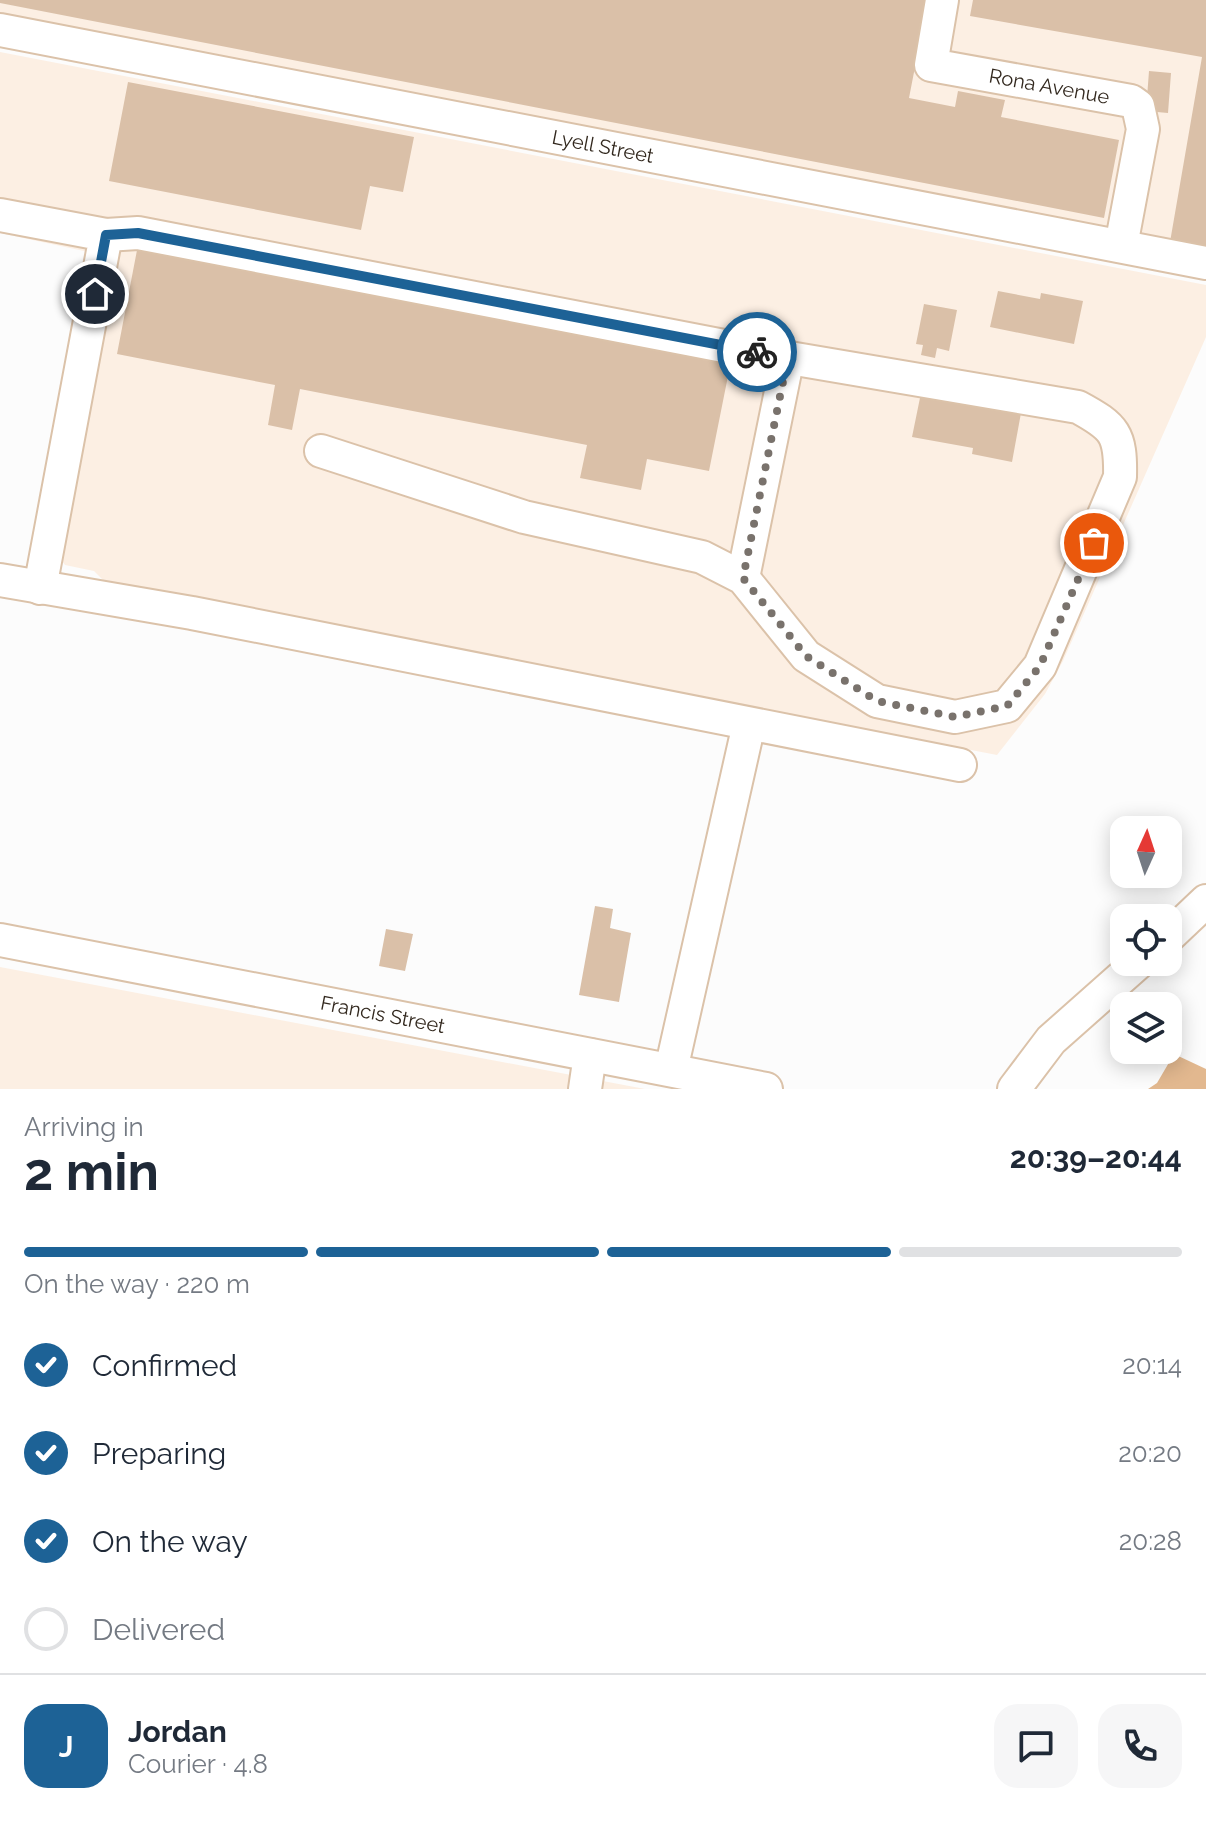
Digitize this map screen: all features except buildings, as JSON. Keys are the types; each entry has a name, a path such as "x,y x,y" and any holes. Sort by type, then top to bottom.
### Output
{"street":[{"name":"Rona Avenue","path":"942,0 931,65 1131,101 1138,106 1143,129 1121,246"},
{"name":"Lyell Street","path":"0,30 1206,263"},
{"path":"0,215 106,235 138,233 788,357 1078,407 1109,423 1121,448 1120,477 1040,666 1007,706 955,717 877,701 806,656 743,578 702,557 524,517 321,451"},
{"path":"40,588 106,235"},
{"path":"743,578 788,357"},
{"path":"0,580 192,613 960,765"},
{"path":"671,1070 749,724"},
{"path":"1182,924 1206,901"},
{"name":"Francis Street","path":"0,940 766,1089"},
{"path":"1014,1089 1051,1040 1123,976"},
{"path":"585,1089 590,1055"}],"shaded area":[{"path":"0,0 1206,0 1206,249 0,14"},
{"path":"0,52 1206,285 1206,337 1063,661 1045,694 997,755 106,583 94,571 65,565 56,553 112,257 0,233"},
{"path":"0,967 645,1089 0,1089"},
{"path":"1182,1058 1206,1069 1206,1089 1148,1089 1157,1083 1168,1064 1182,1064"}],"way so far":[{"path":"757,352 788,357 743,578 806,656 877,701 955,717 1007,706 1040,666 1094,543"}],"route":[{"path":"95,294 106,235 138,233 757,352"}]}
